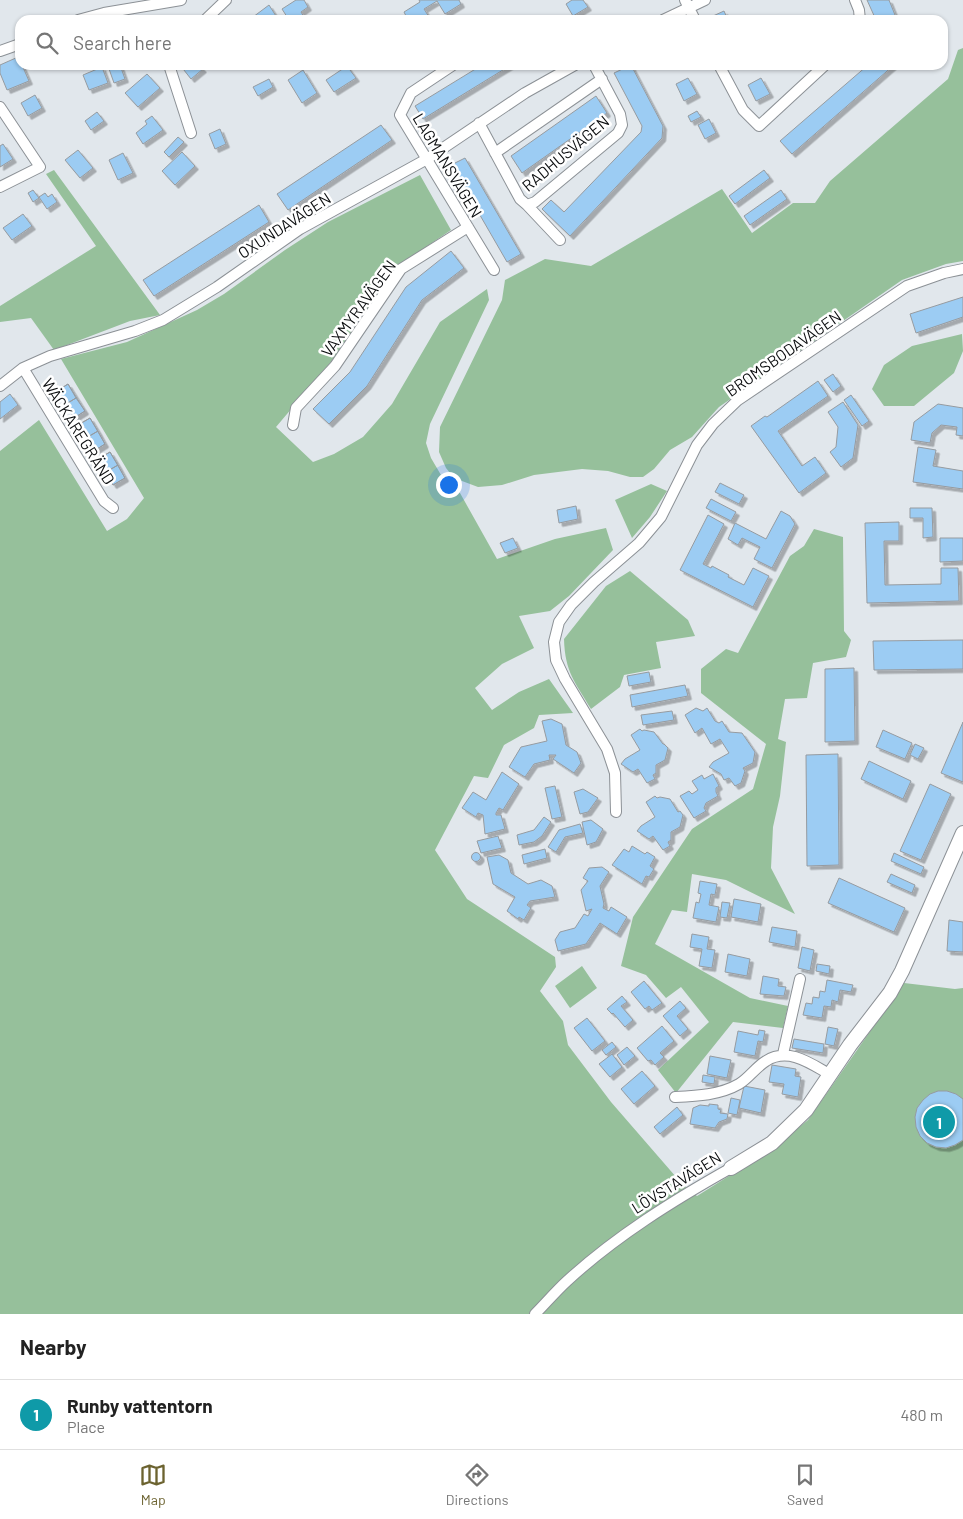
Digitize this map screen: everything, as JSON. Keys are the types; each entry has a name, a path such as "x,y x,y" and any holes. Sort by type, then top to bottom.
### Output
{"street":[{"path":"97,15 181,0"},
{"path":"210,15 226,0"},
{"path":"670,15 687,4 705,0"},
{"path":"855,0 860,15"},
{"path":"0,51 15,46"},
{"path":"170,70 191,133"},
{"name":"LAGMANSVÄGEN","path":"446,70 411,93 400,115 494,270"},
{"name":"OXUNDAVÄGEN","path":"0,386 23,368 50,356 135,331 163,320 217,287 300,229 427,159 525,93 566,70"},
{"name":"RADHUSVÄGEN","path":"479,123 520,199 526,205 535,202 618,133 622,125 620,114 597,70"},
{"path":"722,70 743,110 759,126 820,70"},
{"path":"495,153 602,79"},
{"path":"0,107 40,167 0,187"},
{"path":"526,205 560,240"},
{"name":"VAXMYRAVÄGEN","path":"293,425 296,408 335,366 401,269 468,227"},
{"name":"BROMSBODAVÄGEN","path":"616,812 615,773 607,749 565,679 556,660 554,642 559,622 571,605 639,543 661,518 697,445 713,424 738,400 907,286 944,273 963,269"},
{"name":"WÄCKAREGRÄND","path":"23,368 104,500 113,508"},
{"name":"LÖVSTAVÄGEN","path":"535,1314 568,1281 608,1247 681,1197 772,1144 806,1110 829,1074 890,993 902,971 963,833"},
{"path":"782,1054 800,979"},
{"path":"675,1097 698,1096 720,1092 740,1084 766,1061 782,1054 798,1058 829,1074"}],"green space":[{"path":"963,48 963,261 946,264 902,280 719,407 692,437 670,450 654,469 643,477 630,477 608,471 582,469 534,475 502,485 478,487 454,478 446,468 439,452 440,427 502,300 505,280 545,259 591,266 722,189 752,233 793,203 815,203 830,181 948,79 958,50"},
{"path":"54,170 160,315 130,321 54,350 31,318 0,322 0,306 96,246 46,174"},
{"path":"420,175 451,230 398,266 367,309 360,304 345,325 352,331 331,362 276,427 313,462 334,454 363,437 392,404 440,322 487,289 489,300 430,424 426,443 431,458 441,475 460,493 497,559 555,539 606,528 613,550 569,596 550,611 519,616 534,648 502,664 475,688 492,710 519,692 549,679 573,713 539,715 534,728 504,745 488,778 474,776 435,850 467,899 555,957 556,967 540,991 563,1021 568,1045 611,1102 683,1185 697,1196 772,1149 808,1120 904,983 955,989 963,988 963,1314 0,1314 0,451 39,420 107,531 127,519 144,498 61,359 127,342 197,310 224,294 328,222"},
{"path":"962,334 963,351 954,373 914,406 884,406 872,389 884,365 912,346"},
{"path":"651,484 667,491 650,517 632,538 615,500"},
{"path":"814,529 843,537 844,631 851,640 846,657 813,663 807,698 785,699 778,739 786,742 780,796 773,827 771,868 795,914 726,880 692,874 687,912 672,910 655,944 750,998 788,1006 783,1028 733,1022 676,1093 658,1070 709,1022 681,987 666,998 646,975 621,966 633,917 692,829 753,789 766,744 701,693 701,669 726,649 738,653 790,556 804,546"},
{"path":"630,571 688,620 695,636 656,642 661,668 624,675 620,687 591,709 569,669 564,639 606,586"},
{"path":"582,966 597,988 570,1008 555,986"}],"building":[{"path":"296,0 304,0 308,7 301,12 303,15 286,15 282,9"},
{"path":"419,0 459,0 461,4 445,14 437,1 424,9 428,15 406,15 404,12 420,2"},
{"path":"572,0 583,0 588,7 572,15 566,4"},
{"path":"867,0 889,0 895,15 874,15"},
{"path":"269,5 275,15 256,15"},
{"path":"724,11 726,15 715,15"},
{"path":"15,58 15,70 24,70 29,81 7,90 0,73 0,65"},
{"path":"95,70 103,70 108,83 89,90 83,75"},
{"path":"109,70 122,70 125,79 114,83"},
{"path":"184,70 202,70 191,79"},
{"path":"303,70 317,93 302,103 288,80"},
{"path":"341,70 350,70 356,78 334,92 326,80"},
{"path":"474,70 503,70 423,119 415,106"},
{"path":"620,70 634,70 663,126 662,138 570,236 542,209 551,200 564,212 641,132 642,126 614,73"},
{"path":"862,70 888,70 792,154 780,141"},
{"path":"147,74 160,88 138,107 125,93"},
{"path":"688,78 697,94 684,101 676,84"},
{"path":"761,78 770,94 756,101 748,85"},
{"path":"269,79 273,87 258,96 253,87"},
{"path":"35,95 42,108 28,116 21,103"},
{"path":"596,96 607,113 522,173 511,156"},
{"path":"697,111 701,117 691,122 688,116"},
{"path":"97,112 104,121 91,130 85,121"},
{"path":"152,116 163,130 143,144 136,133 147,124 145,121"},
{"path":"709,119 716,133 705,139 698,125"},
{"path":"381,125 392,140 288,210 277,194"},
{"path":"220,129 226,144 215,149 209,134"},
{"path":"178,137 184,142 169,157 164,152"},
{"path":"3,144 13,159 0,167 0,146"},
{"path":"78,150 93,168 80,178 65,160"},
{"path":"182,152 195,166 175,185 162,171"},
{"path":"123,153 133,173 118,180 109,160"},
{"path":"465,158 521,254 507,262 451,165"},
{"path":"764,170 770,178 735,204 729,196"},
{"path":"33,190 39,198 33,202 28,193"},
{"path":"781,190 787,199 750,225 744,216"},
{"path":"45,193 48,197 52,194 57,202 47,209 39,197"},
{"path":"259,205 269,222 154,296 143,280"},
{"path":"23,214 32,226 12,240 3,228"},
{"path":"451,251 464,268 422,300 367,386 329,424 313,409 350,372 406,287"},
{"path":"963,297 963,317 916,333 910,314"},
{"path":"833,374 841,386 833,392 824,380"},
{"path":"818,381 828,396 778,431 802,466 815,457 826,473 799,493 751,426"},
{"path":"68,384 85,411 74,418 57,391"},
{"path":"68,384 76,398 66,404 57,391"},
{"path":"10,394 18,405 0,419 0,402"},
{"path":"851,395 869,421 862,426 844,400"},
{"path":"76,398 85,411 74,418 66,404"},
{"path":"843,402 858,425 853,458 841,467 830,452 836,447 838,427 828,412"},
{"path":"938,404 963,408 963,436 956,435 957,427 941,425 932,433 930,443 911,440 914,422"},
{"path":"90,418 105,444 94,451 78,425"},
{"path":"90,418 98,431 86,438 78,425"},
{"path":"98,431 105,444 94,451 86,438"},
{"path":"918,447 936,450 933,466 963,471 963,489 913,482"},
{"path":"110,452 125,478 113,485 98,459"},
{"path":"110,452 118,465 106,472 98,459"},
{"path":"118,465 125,478 113,485 106,472"},
{"path":"720,483 744,495 739,504 715,492"},
{"path":"711,499 736,512 731,521 706,508"},
{"path":"576,506 578,519 559,523 557,510"},
{"path":"910,508 932,508 933,537 923,538 923,518 910,518"},
{"path":"781,511 790,516 795,524 772,568 754,559 760,547 742,538 738,545 728,539 735,523 766,539"},
{"path":"708,515 724,524 703,564 711,568 712,566 744,585 753,568 769,576 753,607 680,570"},
{"path":"899,522 899,541 884,541 885,585 941,584 941,568 958,568 959,601 867,603 865,523"},
{"path":"513,538 518,548 505,553 500,543"},
{"path":"940,538 963,538 963,561 940,562"},
{"path":"963,640 963,669 874,670 873,641"},
{"path":"854,668 855,741 825,742 825,669"},
{"path":"649,672 651,682 629,686 627,676"},
{"path":"685,685 688,696 632,707 630,695"},
{"path":"696,708 703,711 707,708 715,721 719,723 722,721 729,732 742,733 755,752 753,763 743,768 745,771 741,783 735,786 729,778 724,780 721,774 709,767 713,762 729,753 720,739 711,744 702,728 695,733 685,715"},
{"path":"672,711 674,720 643,725 641,715"},
{"path":"551,719 562,724 566,745 577,752 581,763 574,773 553,759 556,755 549,755 550,760 534,764 525,777 509,767 521,747 547,741 542,721"},
{"path":"963,722 963,782 941,773"},
{"path":"640,729 642,731 654,732 668,748 665,760 656,765 656,773 653,775 655,779 647,783 638,769 633,772 621,764 625,759 640,750 631,735"},
{"path":"883,730 912,743 905,759 876,747"},
{"path":"915,744 924,748 918,759 910,755"},
{"path":"838,754 839,865 807,866 806,755"},
{"path":"869,761 911,781 903,799 861,779"},
{"path":"502,772 519,784 503,810 499,808 496,813 496,815 501,815 505,829 485,834 483,815 478,813 476,817 462,808 473,792 486,800"},
{"path":"713,774 719,786 716,788 718,796 706,803 704,808 706,811 694,818 680,796 689,791 692,794 698,790 692,781 702,775 704,779"},
{"path":"930,784 951,794 921,860 900,851"},
{"path":"555,786 562,817 552,819 545,788"},
{"path":"583,789 598,798 588,812 580,814 574,792"},
{"path":"655,796 657,798 670,799 678,812 680,811 683,815 680,827 671,832 671,840 668,842 670,846 663,850 653,836 649,839 637,831 655,817 646,802"},
{"path":"544,817 551,822 542,836 534,842 519,845 517,835 534,830"},
{"path":"591,820 603,829 596,842 587,845 582,822"},
{"path":"580,824 583,833 565,837 556,852 548,847 559,830"},
{"path":"498,836 502,848 481,853 477,841"},
{"path":"632,846 645,854 647,852 655,857 650,866 654,869 649,877 646,876 642,884 612,865 624,849 629,852"},
{"path":"545,849 547,858 524,864 522,855"},
{"path":"476,852 481,857 476,862 471,857"},
{"path":"894,853 924,867 921,874 891,861"},
{"path":"499,855 508,860 511,873 528,884 541,880 552,886 555,897 530,901 527,905 531,908 524,920 519,917 518,919 507,911 515,897 493,884 487,857"},
{"path":"602,867 609,872 600,886 604,904 603,908 609,911 611,907 627,917 617,934 600,923 586,944 558,951 555,940 560,932 575,928 584,914 588,916 592,909 586,911 581,890 588,881 583,878 589,868"},
{"path":"891,874 915,885 912,893 887,882"},
{"path":"839,878 905,908 894,932 828,903"},
{"path":"700,881 717,884 715,895 711,894 709,905 719,907 716,922 693,918 696,902 699,903 701,894 698,893"},
{"path":"734,899 761,904 758,922 731,917"},
{"path":"722,902 730,903 727,918 720,917"},
{"path":"949,920 963,922 963,952 947,951"},
{"path":"772,927 797,931 795,947 769,942"},
{"path":"692,934 709,937 707,949 715,950 712,968 699,966 702,949 690,947"},
{"path":"802,947 814,950 810,971 798,968"},
{"path":"728,954 750,959 747,976 725,972"},
{"path":"817,964 830,966 829,974 816,971"},
{"path":"763,976 779,979 778,986 786,987 784,996 760,994"},
{"path":"827,980 853,985 851,992 840,990 838,1002 832,1000 831,1007 824,1006 822,1018 803,1015 806,1003 812,1004 813,997 819,998 820,991 825,992"},
{"path":"644,981 662,1003 652,1010 649,1006 645,1009 631,992"},
{"path":"622,996 627,1002 621,1006 633,1020 625,1027 607,1009"},
{"path":"680,1001 686,1008 677,1016 688,1029 680,1036 663,1016"},
{"path":"587,1018 605,1041 592,1051 574,1028"},
{"path":"662,1026 674,1041 660,1053 664,1057 655,1065 651,1060 648,1061 637,1048"},
{"path":"828,1027 838,1029 834,1046 825,1044"},
{"path":"759,1030 765,1031 763,1042 758,1041 755,1056 734,1052 738,1031 758,1035"},
{"path":"794,1039 824,1044 823,1053 792,1048"},
{"path":"612,1042 616,1047 606,1055 602,1050"},
{"path":"627,1047 635,1056 624,1065 617,1055"},
{"path":"612,1054 622,1067 610,1077 599,1064"},
{"path":"710,1056 731,1060 727,1078 707,1074"},
{"path":"772,1065 796,1069 795,1076 801,1077 798,1097 782,1094 784,1084 769,1082"},
{"path":"642,1071 655,1086 634,1104 621,1089"},
{"path":"703,1075 715,1077 714,1084 702,1082"},
{"path":"744,1086 765,1090 761,1113 739,1108"},
{"path":"938,1091 947,1091 963,1099 963,1140 946,1148 936,1147 927,1143 920,1136 916,1127 915,1117 917,1108 930,1094"},
{"path":"731,1098 740,1100 737,1115 728,1113"},
{"path":"709,1104 718,1105 718,1109 721,1110 720,1113 728,1114 727,1119 719,1122 715,1128 690,1124 693,1108 700,1105 709,1106"},
{"path":"677,1107 683,1115 660,1134 654,1127"}],"place":[{"name":"Runby vattentorn","path":"939,1122"}]}
